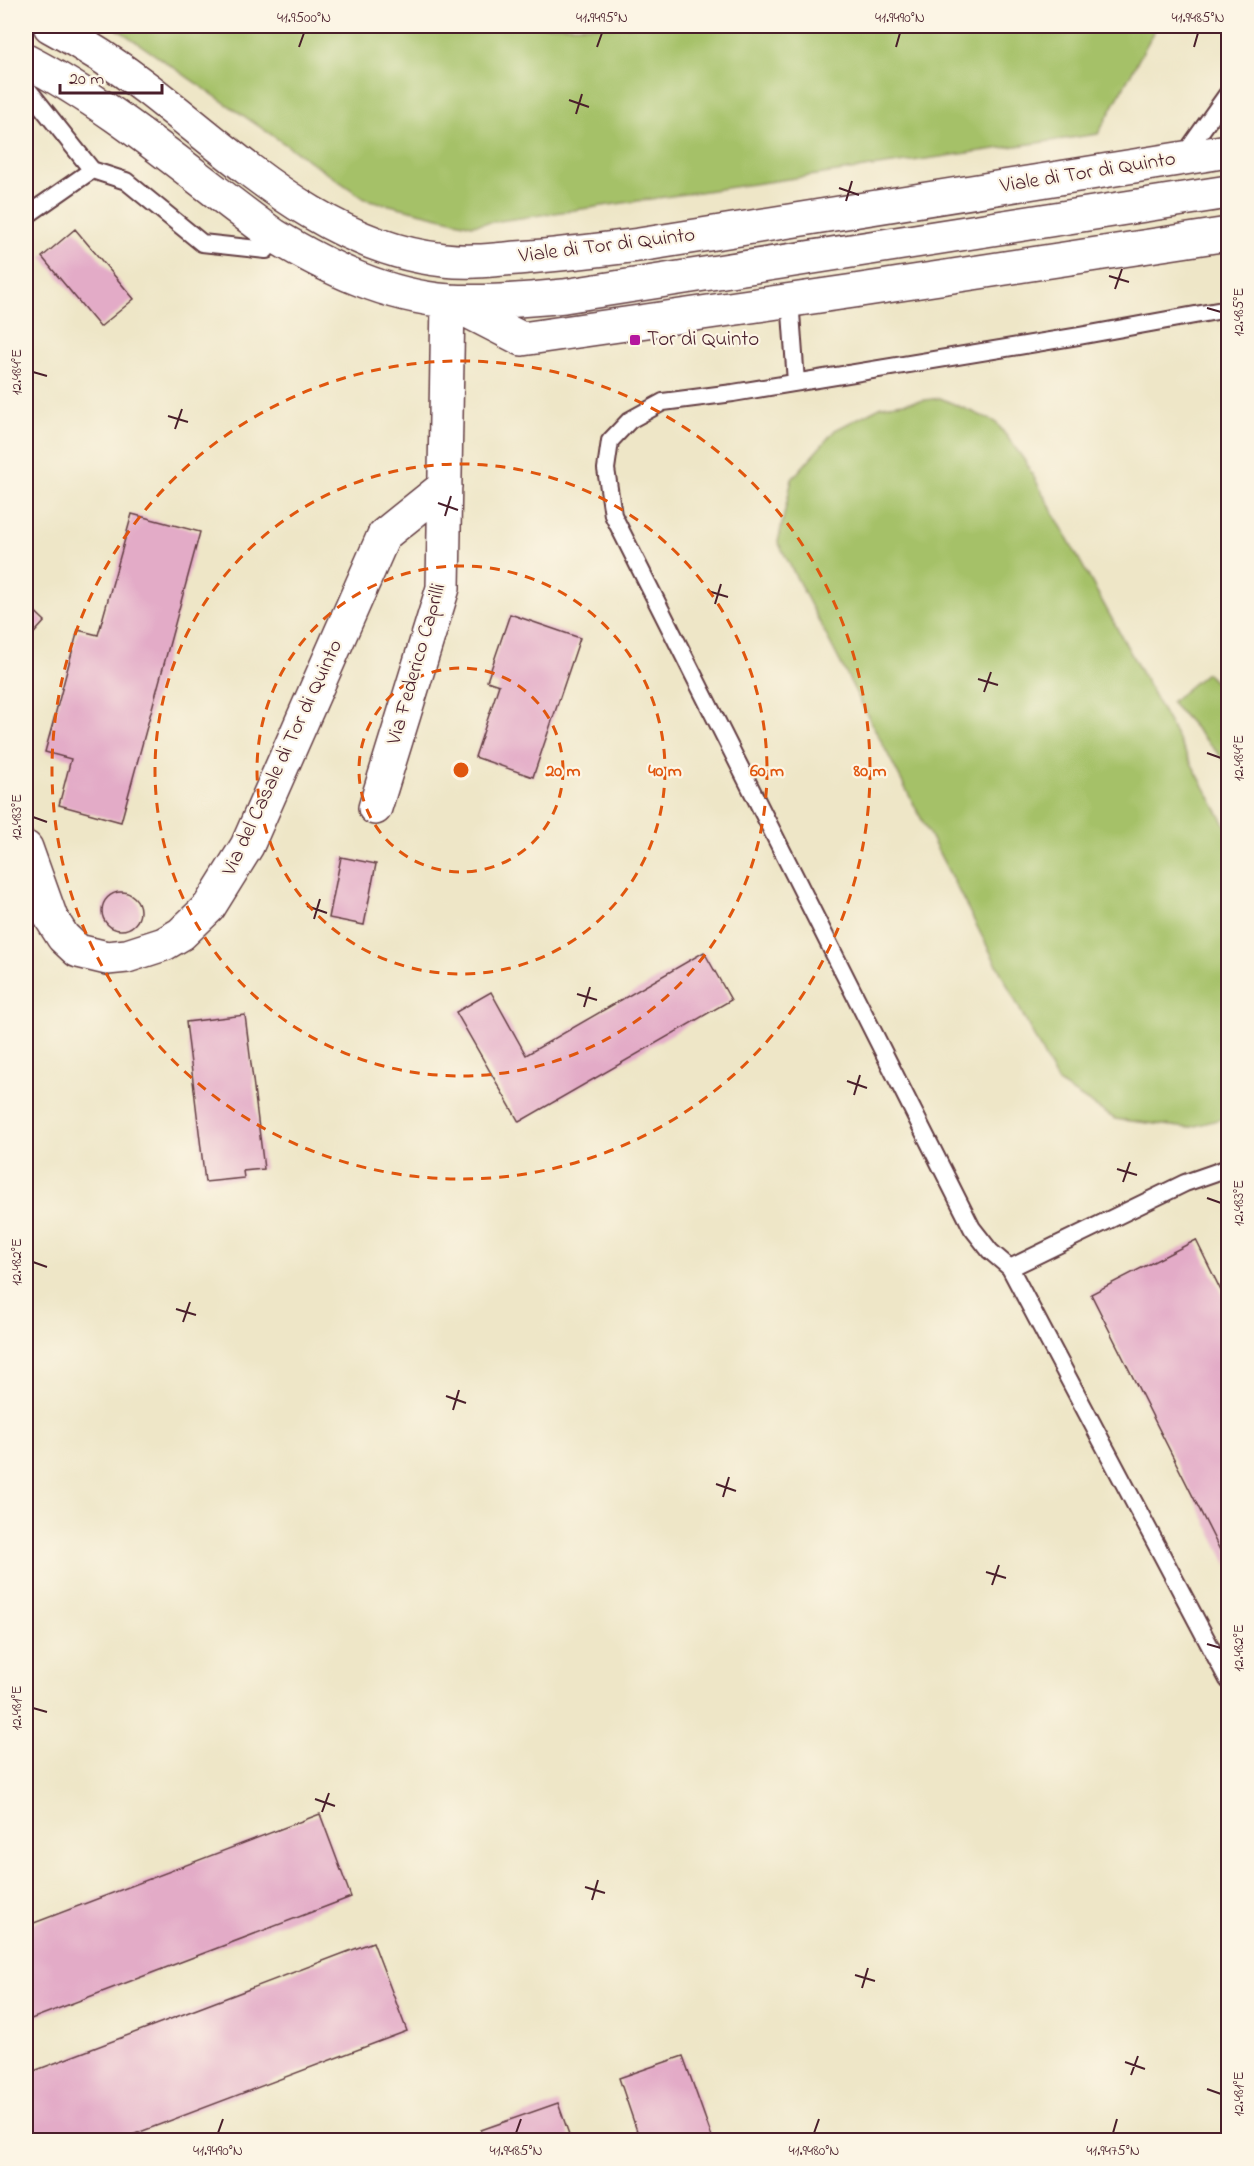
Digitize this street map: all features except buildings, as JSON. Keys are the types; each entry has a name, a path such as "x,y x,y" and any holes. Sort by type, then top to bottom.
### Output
{"main road":[{"name":"Viale di Tor di Quinto","path":"50,26 88,47 139,83 231,157 317,216 343,231 371,242 418,256 446,260 480,261 553,256 628,246 1228,151"},
{"name":"Viale di Tor di Quinto","path":"26,61 111,113 275,236 338,271 364,281 387,289 448,301 511,301 564,296 1228,192"},
{"name":"Viale di Tor di Quinto","path":"448,301 522,339 1228,234"},
{"name":"Via Federico Caprilli","path":"375,808 443,588 448,301"},
{"name":"Via del Casale di Tor di Quinto","path":"26,848 51,918 63,937 78,951 107,958 127,956 165,944 182,934 209,907 247,846 384,535 445,486"}],"lane":[{"path":"26,87 92,170 126,181 202,243 266,250 275,236"},
{"path":"1182,159 1228,93"},
{"path":"26,216 92,170"},
{"path":"790,299 796,382"},
{"path":"1228,309 1079,336 663,402 630,420 610,441 606,469 613,515 972,1228 990,1251 1010,1268 1228,1680"},
{"path":"1010,1268 1185,1183 1228,1168"}],"green space":[{"path":"113,26 1157,26 1098,134 472,225 365,199"},
{"path":"940,398 996,422 1025,461 1228,830 1228,1117 1188,1128 1115,1119 1058,1083 778,542 792,479 835,430 882,406"},
{"path":"1206,673 1228,695 1228,764 1171,702"}],"place":[{"name":"Tor di Quinto","path":"635,340"}]}
